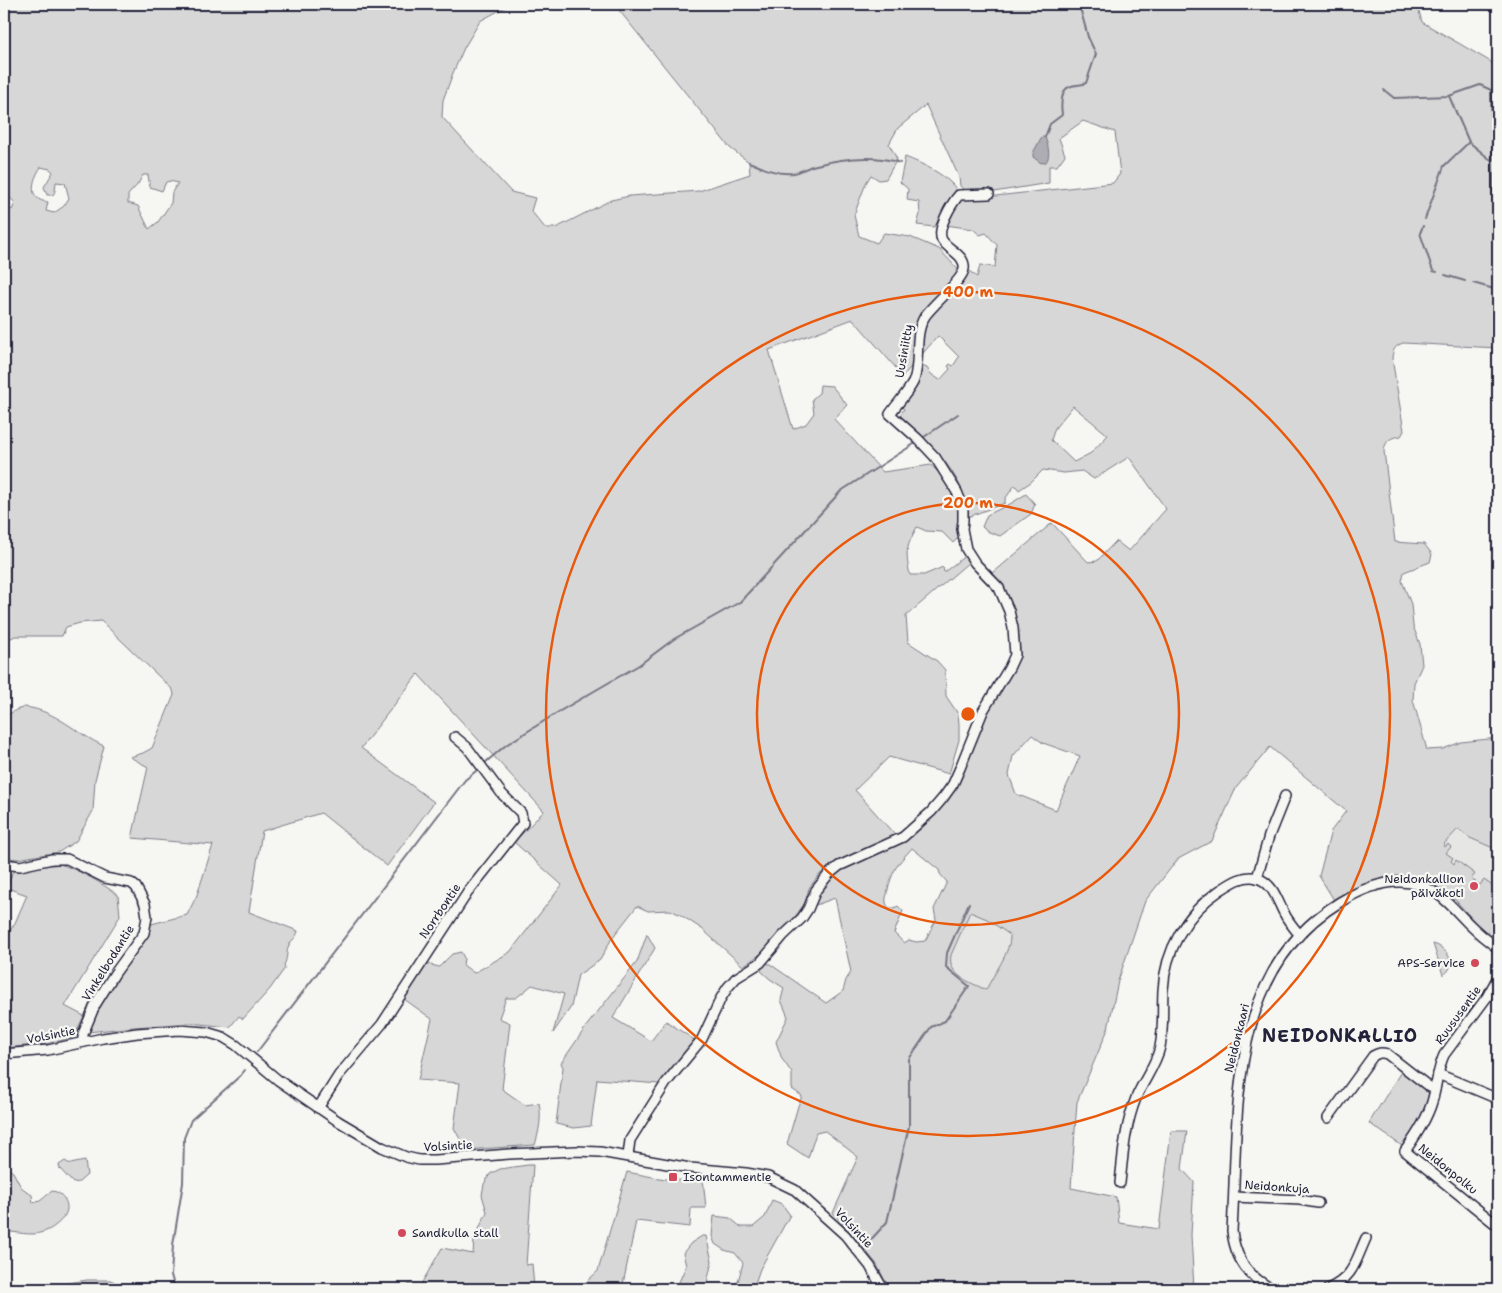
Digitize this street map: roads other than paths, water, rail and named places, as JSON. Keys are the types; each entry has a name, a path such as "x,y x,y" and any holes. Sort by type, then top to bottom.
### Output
{"street":[{"name":"Uusiniitty","path":"628,1156 630,1140 666,1082 702,1039 728,987 736,978 760,963 783,936 802,918 808,910 816,890 829,874 839,866 902,837 931,812 943,798 956,776 983,711 1015,655 1013,628 999,588 974,563 966,549 962,529 963,507 957,492 935,457 890,414 914,380 921,323 937,301 963,274 964,263 942,240 941,236 948,212 959,195 989,194"},
{"name":"Norrbontie","path":"318,1108 339,1075 382,1024 467,893 523,822 521,812 502,794 468,747 455,737"},
{"path":"1257,878 1269,836 1285,796"},
{"name":"Vinkelbodantie","path":"4,864 20,866 52,859 67,859 105,878 131,883 136,887 144,904 147,918 144,932 115,973 95,1006 82,1034 83,1042"},
{"path":"1120,1184 1124,1146 1130,1117 1159,1049 1163,1022 1165,974 1172,949 1186,923 1209,898 1239,880 1248,877 1257,878 1271,888 1289,923 1299,934"},
{"name":"Neidonkaari","path":"1273,1289 1265,1286 1250,1275 1240,1260 1232,1231 1239,1083 1250,1026 1262,993 1278,961 1299,934 1317,918 1348,897 1381,884 1407,882 1429,889 1442,896 1479,934 1498,948"},
{"name":"Ruususentie","path":"1405,1151 1428,1113 1444,1055 1488,997 1498,977"},
{"name":"Volsintie","path":"4,1054 48,1050 138,1033 178,1030 206,1032 223,1037 236,1045 278,1080 318,1108 393,1153 419,1160 567,1151 600,1152 690,1168 757,1174 782,1183 807,1199 845,1235 870,1266 883,1289"},
{"path":"1328,1118 1373,1056 1378,1053 1387,1054 1428,1086 1435,1089"},
{"path":"1438,1074 1498,1099"},
{"name":"Neidonpolku","path":"1405,1151 1498,1226"},
{"name":"Neidonkuja","path":"1234,1197 1300,1200 1318,1203"},
{"path":"1328,1289 1350,1272 1366,1238"}],"waterway":[{"path":"1045,137 1050,124 1062,115 1061,108 1064,92 1071,86 1086,83 1096,54 1088,37 1079,4"},
{"path":"1384,90 1394,98 1449,96 1480,85 1491,90"},
{"path":"1494,227 1491,90 1498,92"},
{"path":"1449,96 1469,142 1492,161"},
{"path":"1425,219 1444,166 1469,142"},
{"path":"749,162 782,173 796,172 822,163 856,158 890,160 900,163"},
{"path":"1423,226 1420,233 1433,271 1437,272"},
{"path":"1494,236 1494,252"},
{"path":"1494,259 1495,318"},
{"path":"1445,275 1465,281"},
{"path":"1473,283 1494,289"},
{"path":"1496,325 1497,346"},
{"path":"924,437 958,414"},
{"path":"486,762 506,745 639,665 674,639 740,602 841,491 914,444"},
{"path":"257,1052 465,780 476,771"},
{"path":"867,1244 887,1222 909,1126 909,1059 931,1027 945,1021 969,986 946,967 947,953 969,903"},
{"path":"175,1289 171,1275 173,1245 183,1183 184,1138 191,1120 245,1070"}],"place":[{"name":"Neidonkallion päiväkoti","path":"1474,886"},
{"name":"APS-Service","path":"1475,963"},
{"name":"Isontammentie","path":"673,1177"},
{"name":"Sandkulla stall","path":"402,1233"}],"district":[{"name":"NEIDONKALLIO","path":"1340,1036"}]}
